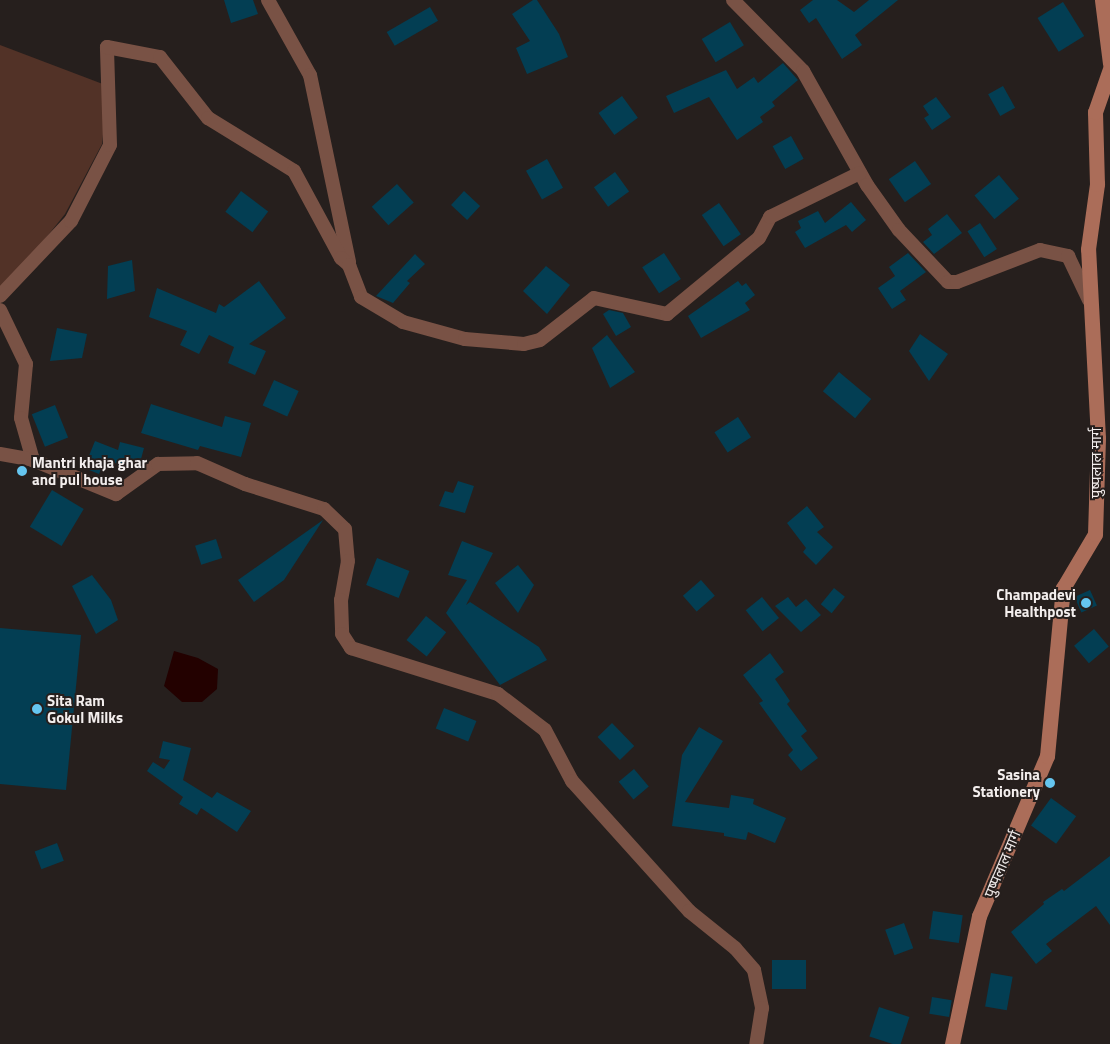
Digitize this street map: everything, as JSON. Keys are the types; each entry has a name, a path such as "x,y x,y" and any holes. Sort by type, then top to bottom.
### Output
{"street":[{"path":"268,0 310,75 349,265 361,297 403,322 465,339 524,344 540,340 559,328 594,298 666,314 759,238 770,217 860,173"},
{"path":"733,0 803,71 860,173 899,230 948,282 958,282 1040,250 1068,256 1089,300"},
{"path":"1102,0 1110,63"},
{"path":"0,296 70,221 110,145 106,47 160,57 208,118 294,171 341,258 349,265"},
{"name":"पुष्पलाल मार्ग","path":"952,1044 979,916 1047,756 1063,588 1095,534 1104,437 1089,300 1088,249 1097,184 1095,112 1110,68"},
{"path":"0,310 26,364 21,418 33,460"},
{"path":"0,454 33,460 116,494 158,464 197,463 246,484 324,509 344,529 348,561 341,600 342,634 351,648 498,694 545,730 572,781 689,911 736,948 754,970 762,1008 756,1044"}],"shaded area":[{"path":"0,45 108,86 102,144 65,214 0,295"},
{"path":"174,651 198,658 218,669 217,689 202,702 182,702 164,686"}],"building":[{"path":"224,0 253,0 258,14 231,23"},
{"path":"533,0 537,0 559,34 568,57 527,74 516,48 530,41 512,14"},
{"path":"813,0 837,0 854,12 869,0 898,0 855,35 862,45 842,59 816,18 809,23 800,10"},
{"path":"1063,2 1084,36 1059,52 1038,18"},
{"path":"430,7 438,21 395,46 387,32"},
{"path":"730,22 744,45 716,62 702,39"},
{"path":"783,63 798,80 772,102 775,106 760,117 763,122 737,140 709,97 674,113 666,96 726,70 737,89 754,77 758,83"},
{"path":"1003,86 1015,108 1000,116 988,94"},
{"path":"622,96 638,118 614,135 599,113"},
{"path":"936,97 951,117 932,130 924,118 929,115 923,106"},
{"path":"791,136 804,159 785,169 773,146"},
{"path":"547,159 563,188 542,199 526,171"},
{"path":"915,161 931,184 905,202 889,179"},
{"path":"615,172 629,191 608,207 594,187"},
{"path":"999,175 1019,199 994,219 974,196"},
{"path":"397,184 414,203 388,225 372,207"},
{"path":"241,191 268,211 253,232 225,212"},
{"path":"464,191 480,206 467,220 451,205"},
{"path":"851,202 866,220 852,232 846,225 805,248 795,232 801,228 798,221 818,211 825,223"},
{"path":"719,203 741,234 724,246 702,215"},
{"path":"947,214 962,233 934,254 923,242 932,235 928,229"},
{"path":"980,223 997,249 984,257 967,231"},
{"path":"664,253 681,279 659,293 642,267"},
{"path":"908,253 926,272 900,291 906,300 892,309 878,288 895,276 889,267"},
{"path":"415,254 425,264 407,281 410,283 393,303 376,296"},
{"path":"132,260 135,291 107,299 108,266"},
{"path":"546,266 570,285 547,314 523,291"},
{"path":"259,281 286,318 249,344 266,351 255,375 228,363 234,347 209,335 199,354 180,345 187,331 149,317 157,288 216,313 219,304 224,307"},
{"path":"738,281 742,286 746,283 755,295 745,303 750,310 701,338 688,316"},
{"path":"609,310 623,313 631,327 616,336 603,314"},
{"path":"57,328 87,334 82,358 50,361"},
{"path":"920,334 948,354 929,381 909,351"},
{"path":"607,335 635,372 610,388 592,348"},
{"path":"839,372 871,399 855,418 823,391"},
{"path":"274,380 299,391 287,417 263,406"},
{"path":"151,404 222,427 225,416 251,423 241,457 200,446 198,450 141,433"},
{"path":"55,405 68,437 45,447 32,414"},
{"path":"738,417 751,437 728,452 715,432"},
{"path":"95,441 118,450 120,442 144,448 141,459 147,461 136,469 105,460 99,474 84,468"},
{"path":"458,481 474,486 465,513 439,506 445,491 453,493"},
{"path":"52,490 84,509 62,546 30,527"},
{"path":"807,506 824,527 817,532 833,547 816,565 803,552 806,548 787,523"},
{"path":"323,520 284,580 254,602 238,580"},
{"path":"216,539 222,558 201,565 195,546"},
{"path":"462,541 493,553 466,605 470,602 539,647 547,660 500,685 446,613 467,580 448,575"},
{"path":"377,558 409,571 399,598 366,585"},
{"path":"518,565 534,585 518,613 495,583"},
{"path":"92,575 111,600 118,620 96,634 72,586"},
{"path":"701,580 715,596 697,612 683,596"},
{"path":"834,588 845,597 832,613 821,604"},
{"name":"Champadevi Healthpost","path":"1090,590 1097,606 1081,612 1074,597"},
{"path":"762,597 779,618 763,631 746,610"},
{"path":"788,597 796,607 806,599 821,615 801,632 775,606"},
{"path":"426,616 446,632 427,656 406,640"},
{"name":"Sita Ram Gokul Milks","path":"0,628 81,635 66,790 0,784"},
{"path":"1094,629 1109,647 1089,663 1074,646"},
{"path":"770,653 784,672 775,679 790,701 787,704 807,731 801,736 818,758 801,771 788,755 793,750 759,703 763,701 743,675"},
{"path":"444,708 476,721 468,742 436,728"},
{"path":"612,723 634,746 620,760 598,737"},
{"path":"699,727 723,741 685,802 729,808 731,795 754,799 753,804 786,818 775,843 748,832 746,840 724,836 724,833 672,826 682,755"},
{"path":"163,741 191,748 183,780 212,798 217,792 251,811 237,832 201,808 197,815 179,804 183,797 147,771 153,762 164,769 170,760 159,758"},
{"path":"634,769 649,787 633,799 619,782"},
{"path":"1051,798 1076,816 1056,844 1031,826"},
{"path":"57,843 64,861 41,869 35,852"},
{"path":"1110,856 1110,925 1096,906 1046,944 1052,951 1036,964 1011,932 1044,904 1043,902 1062,889 1064,891"},
{"path":"933,911 963,915 959,943 929,939"},
{"path":"904,923 913,948 894,955 885,930"},
{"path":"772,960 806,960 806,989 772,989"},
{"path":"991,973 1013,977 1007,1010 985,1006"},
{"path":"932,997 952,1000 949,1017 929,1014"},
{"path":"879,1007 909,1017 901,1044 893,1044 869,1036"}],"place":[{"name":"Mantri khaja ghar and pul house","path":"22,471"},
{"name":"Champadevi Healthpost","path":"1086,603"},
{"name":"Sita Ram Gokul Milks","path":"37,709"},
{"name":"Sasina Stationery","path":"1050,783"}]}
